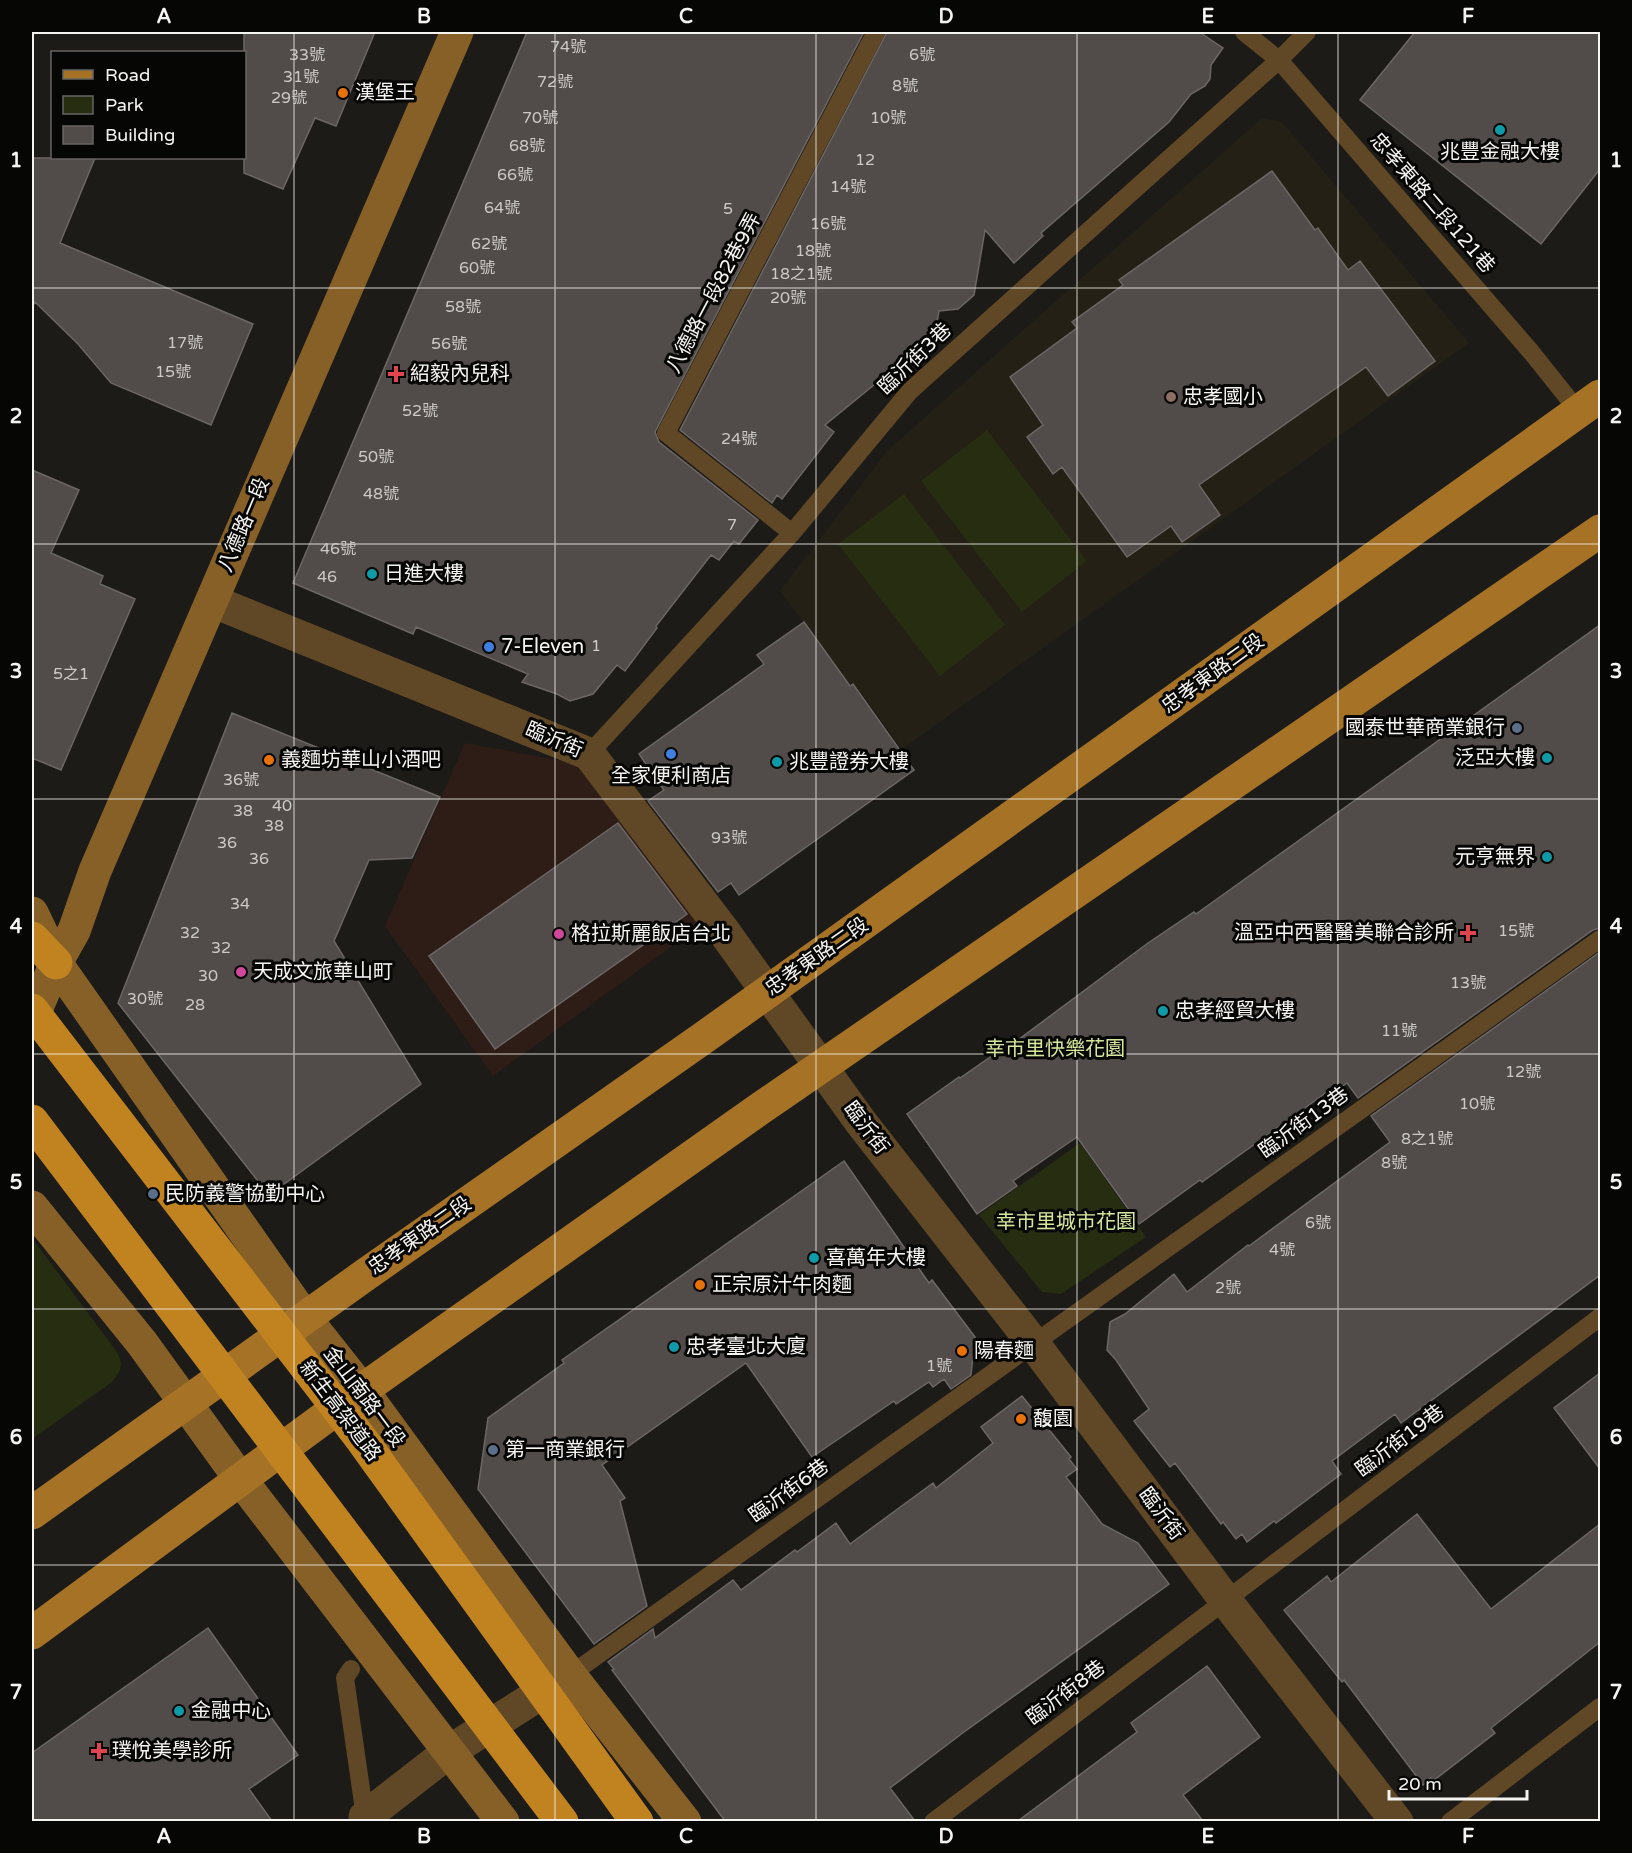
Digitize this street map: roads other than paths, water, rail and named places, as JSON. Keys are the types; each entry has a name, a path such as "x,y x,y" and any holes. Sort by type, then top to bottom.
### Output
{"highway":[{"path":"32,938 56,963"},
{"name":"新生高架道路","path":"32,1010 362,1440 637,1821"},
{"path":"32,1121 562,1821"}],"main road":[{"name":"忠孝東路二段","path":"32,1513 1590,404"},
{"path":"32,1633 362,1390 821,1067 1600,531"}],"street":[{"name":"八德路一段","path":"32,1019 56,963 74,931 95,871 457,32"},
{"name":"臨沂街","path":"212,602 589,754 767,992 860,1121 1034,1343 1226,1601 1397,1821"},
{"name":"金山南路一段","path":"32,913 56,963 305,1318 362,1390 570,1675 685,1821"},
{"path":"32,1207 142,1343 241,1480 503,1821"},
{"path":"365,1819 450,1751 570,1675"}],"lane":[{"name":"八德路一段82巷9弄","path":"792,533 666,433 876,32"},
{"name":"忠孝東路二段121巷","path":"1244,32 1279,60 1525,344 1590,404"},
{"name":"臨沂街3巷","path":"589,754 792,533 910,391 1279,60 1307,32"},
{"name":"臨沂街13巷","path":"1034,1343 1600,939"},
{"name":"臨沂街19巷","path":"1226,1601 1600,1317"},
{"name":"臨沂街6巷","path":"570,1675 1034,1343"},
{"name":"臨沂街8巷","path":"933,1821 1226,1601"},
{"path":"351,1669 345,1678 365,1819"},
{"path":"1450,1821 1600,1707"}],"place":[{"name":"漢堡王","path":"343,93"},
{"name":"兆豐金融大樓","path":"1500,130"},
{"name":"紹毅內兒科","path":"396,374"},
{"name":"忠孝國小","path":"1171,397"},
{"name":"日進大樓","path":"372,574"},
{"name":"7-Eleven","path":"489,647"},
{"name":"國泰世華商業銀行","path":"1517,728"},
{"name":"全家便利商店","path":"671,754"},
{"name":"泛亞大樓","path":"1547,758"},
{"name":"義麵坊華山小酒吧","path":"269,760"},
{"name":"兆豐證券大樓","path":"777,762"},
{"name":"元亨無界","path":"1547,857"},
{"name":"溫亞中西醫醫美聯合診所","path":"1468,933"},
{"name":"格拉斯麗飯店台北","path":"559,934"},
{"name":"天成文旅華山町","path":"241,972"},
{"name":"忠孝經貿大樓","path":"1163,1011"},
{"name":"民防義警協勤中心","path":"153,1194"},
{"name":"喜萬年大樓","path":"814,1258"},
{"name":"正宗原汁牛肉麵","path":"700,1285"},
{"name":"忠孝臺北大廈","path":"674,1347"},
{"name":"陽春麵","path":"962,1351"},
{"name":"馥園","path":"1021,1419"},
{"name":"第一商業銀行","path":"493,1450"},
{"name":"金融中心","path":"179,1711"},
{"name":"璞悅美學診所","path":"99,1751"}],"park label":[{"name":"幸市里快樂花園","path":"1055,1049"},
{"name":"幸市里城市花園","path":"1066,1222"}]}
